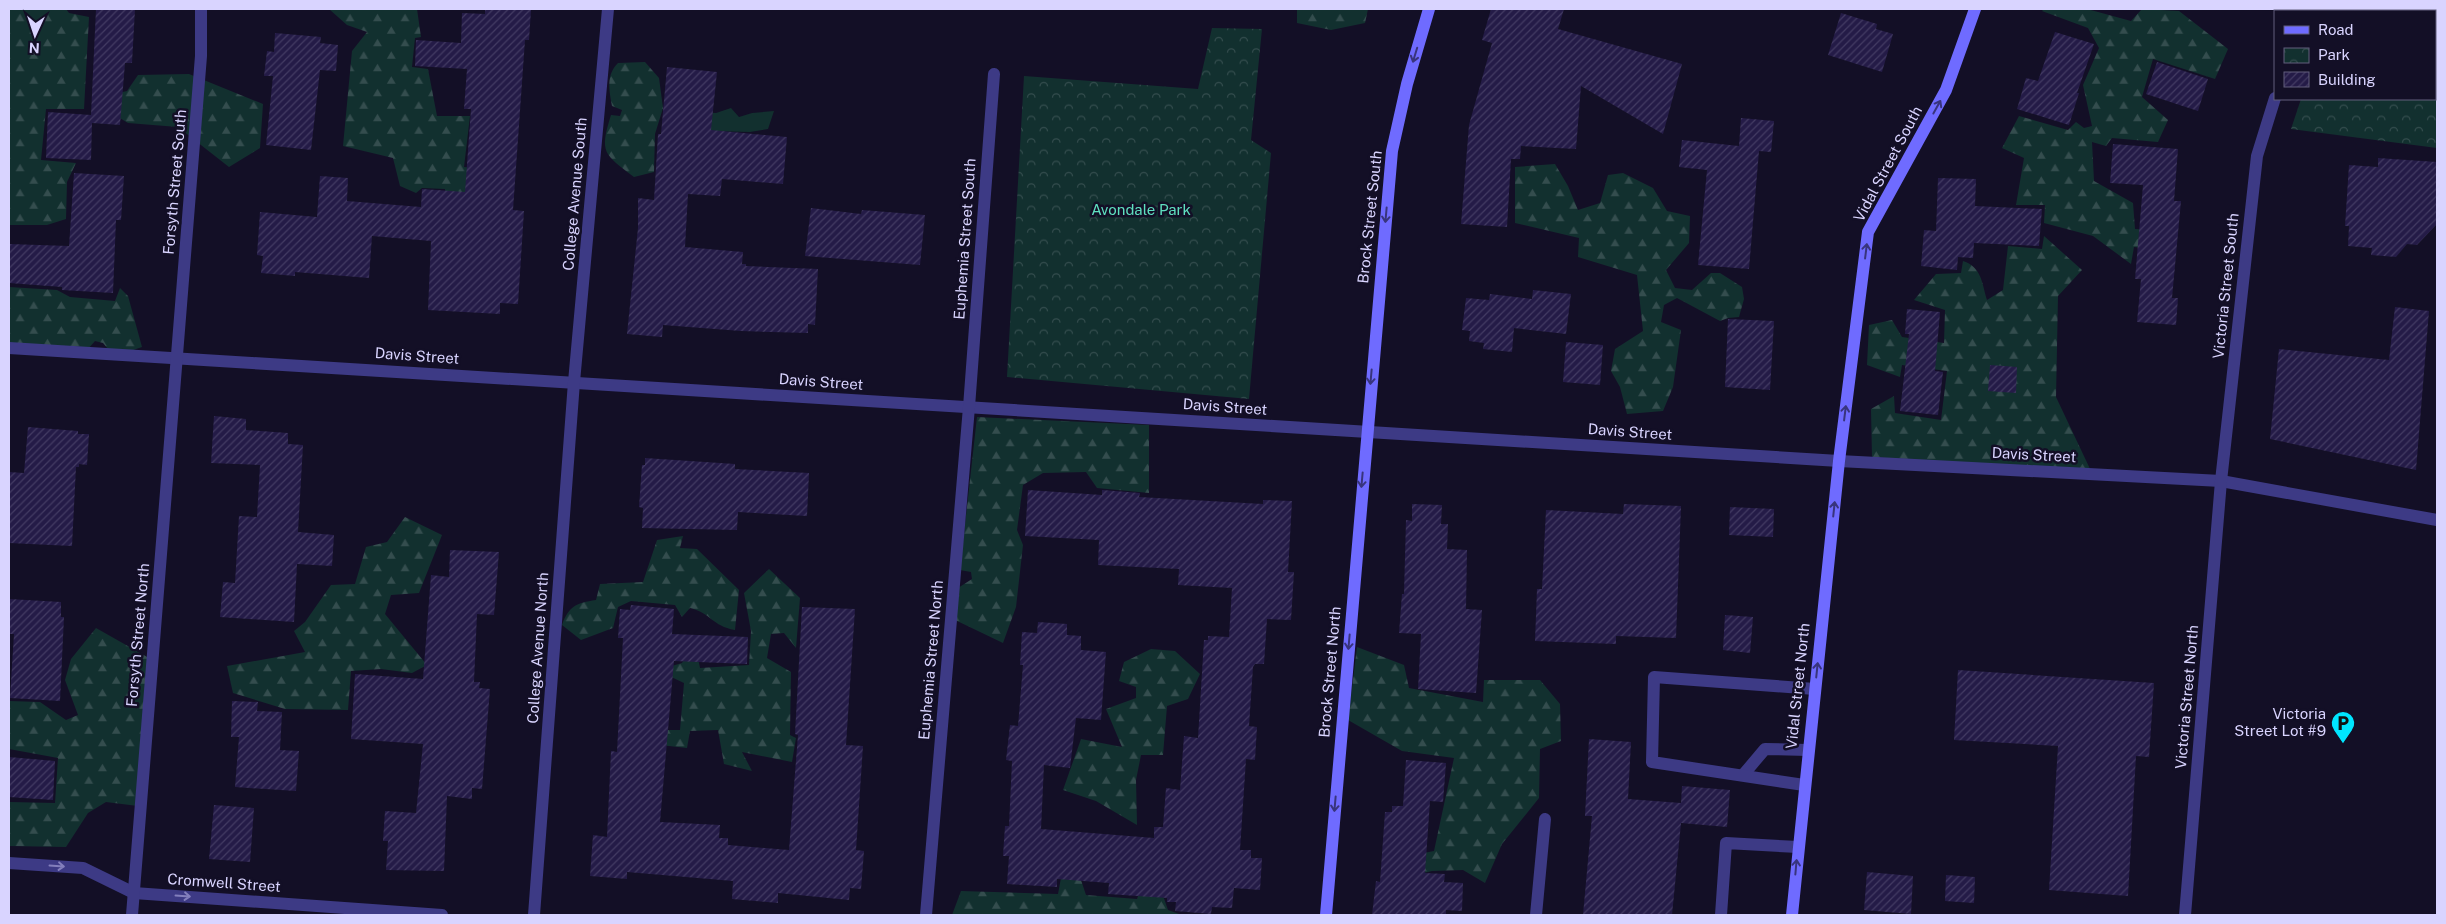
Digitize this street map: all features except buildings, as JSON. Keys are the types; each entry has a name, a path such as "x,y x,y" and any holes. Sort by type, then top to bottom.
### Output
{"main road":[{"name":"Brock Street South","path":"1366,432 1392,151 1407,84 1429,9"},
{"name":"Vidal Street South","path":"1839,461 1868,232 1946,90 1974,9"},
{"name":"Brock Street North","path":"1326,915 1366,432"},
{"name":"Vidal Street North","path":"1792,915 1839,461"}],"street":[{"name":"Forsyth Street South","path":"177,358 201,56 201,9"},
{"name":"College Avenue South","path":"574,382 608,9"},
{"name":"Euphemia Street South","path":"969,407 994,74"},
{"name":"Victoria Street South","path":"2221,481 2257,156 2274,100"},
{"name":"Davis Street","path":"9,348 1839,461 2221,481 2437,520"},
{"name":"Forsyth Street North","path":"132,915 177,358"},
{"name":"College Avenue North","path":"534,915 574,382"},
{"name":"Euphemia Street North","path":"926,915 969,407"},
{"name":"Victoria Street North","path":"2186,915 2221,481"},
{"path":"1804,785 1652,762 1654,677 1815,689"},
{"path":"1743,776 1765,748 1808,750"},
{"path":"1536,915 1546,819"},
{"path":"1721,915 1726,843 1798,847"},
{"name":"Cromwell Street","path":"9,863 83,868 134,893 442,915"}],"green space":[{"path":"9,9 66,9 69,13 89,17 84,109 46,109 41,160 76,163 67,182 66,219 47,225 9,225"},
{"path":"329,9 417,9 421,37 415,38 412,67 428,69 437,116 470,116 464,167 488,169 456,207 445,207 445,189 422,188 416,193 400,186 393,158 343,146 352,51 367,32 347,25"},
{"path":"1297,9 1368,9 1365,23 1331,30 1297,23"},
{"path":"2044,9 2087,9 2131,21 2142,9 2179,11 2228,49 2215,79 2153,59 2142,97 2168,120 2158,142 2112,138 2106,146 2092,142 2094,181 2133,203 2135,229 2150,230 2153,249 2134,247 2131,264 2093,236 2044,223 2045,205 2016,205 2024,158 2002,148 2019,116 2068,130 2076,122 2084,128 2092,126 2083,85 2099,48 2088,28 2042,11"},
{"path":"2437,9 2437,148 2291,129 2301,100 2436,100 2436,10 2328,10"},
{"name":"Avondale Park","path":"1212,28 1262,29 1251,140 1271,153 1249,399 1007,377 1024,76 1198,89"},
{"path":"645,62 659,78 663,108 655,134 654,172 634,177 610,157 605,145 605,137 611,115 620,116 622,110 612,106 609,83 612,72 618,63"},
{"path":"189,74 263,104 260,148 229,167 178,127 128,123 110,112 114,94 127,91 138,75"},
{"path":"731,108 739,117 752,113 774,111 768,129 750,132 710,131 697,112 716,113"},
{"path":"1555,164 1568,186 1578,210 1600,203 1608,175 1623,173 1653,188 1667,211 1690,216 1689,243 1666,270 1675,288 1692,290 1711,273 1720,273 1742,287 1744,299 1739,317 1720,321 1677,298 1664,305 1661,322 1681,330 1673,387 1663,411 1627,414 1620,387 1611,371 1615,349 1643,331 1637,275 1578,257 1579,238 1515,223 1515,167"},
{"path":"2044,236 2082,270 2058,296 2056,397 2091,471 1872,457 1871,409 1894,396 1895,413 1941,420 1947,371 1902,365 1900,377 1867,365 1869,325 1892,320 1902,337 1944,343 1945,310 1914,300 1936,274 1961,273 1963,261 1969,264 1978,272 1987,300 2003,290 2008,246 2042,249"},
{"path":"9,287 57,290 70,297 115,301 120,288 128,296 142,347 130,351 108,349 103,343 95,341 87,350 9,345"},
{"path":"977,417 1149,425 1149,493 1097,488 1086,472 1043,473 1023,485 1017,530 1023,545 1016,607 1003,643 953,619 958,588 972,579 971,572 960,570"},
{"path":"405,517 442,535 419,593 391,595 385,614 427,665 412,673 381,669 351,671 348,710 285,709 233,693 227,666 305,652 294,631 305,622 331,585 355,584 366,547 387,542"},
{"path":"683,536 680,548 697,549 739,590 735,630 721,626 703,613 690,608 682,617 675,605 631,601 618,607 613,628 581,640 562,625 567,614 574,606 596,600 600,584 643,582 657,540"},
{"path":"769,569 800,598 796,648 784,633 771,634 767,658 791,672 790,735 796,738 792,762 742,752 752,771 724,764 718,730 690,731 687,748 651,744 664,730 680,730 684,683 667,675 665,668 682,663 691,646 696,649 700,668 749,665 751,631 744,593"},
{"path":"96,628 149,658 138,806 106,802 88,813 66,847 9,846 9,802 55,803 58,758 9,749 9,701 40,702 66,720 78,715 65,680 71,659"},
{"path":"1357,647 1404,665 1409,688 1483,702 1484,680 1540,680 1560,704 1561,741 1540,749 1539,798 1502,844 1485,883 1463,870 1432,871 1402,878 1408,856 1434,851 1454,758 1402,751 1348,720"},
{"path":"1151,649 1175,651 1200,674 1188,699 1167,706 1163,755 1141,755 1136,780 1137,825 1096,801 1063,790 1081,739 1122,747 1106,709 1136,698 1136,687 1119,681 1124,662"},
{"path":"1074,859 1086,895 1137,899 1151,861 1168,910 1182,915 952,915 961,891 1058,894 1064,862"}],"place":[{"name":"Victoria Street Lot #9","path":"2343,744"}]}
